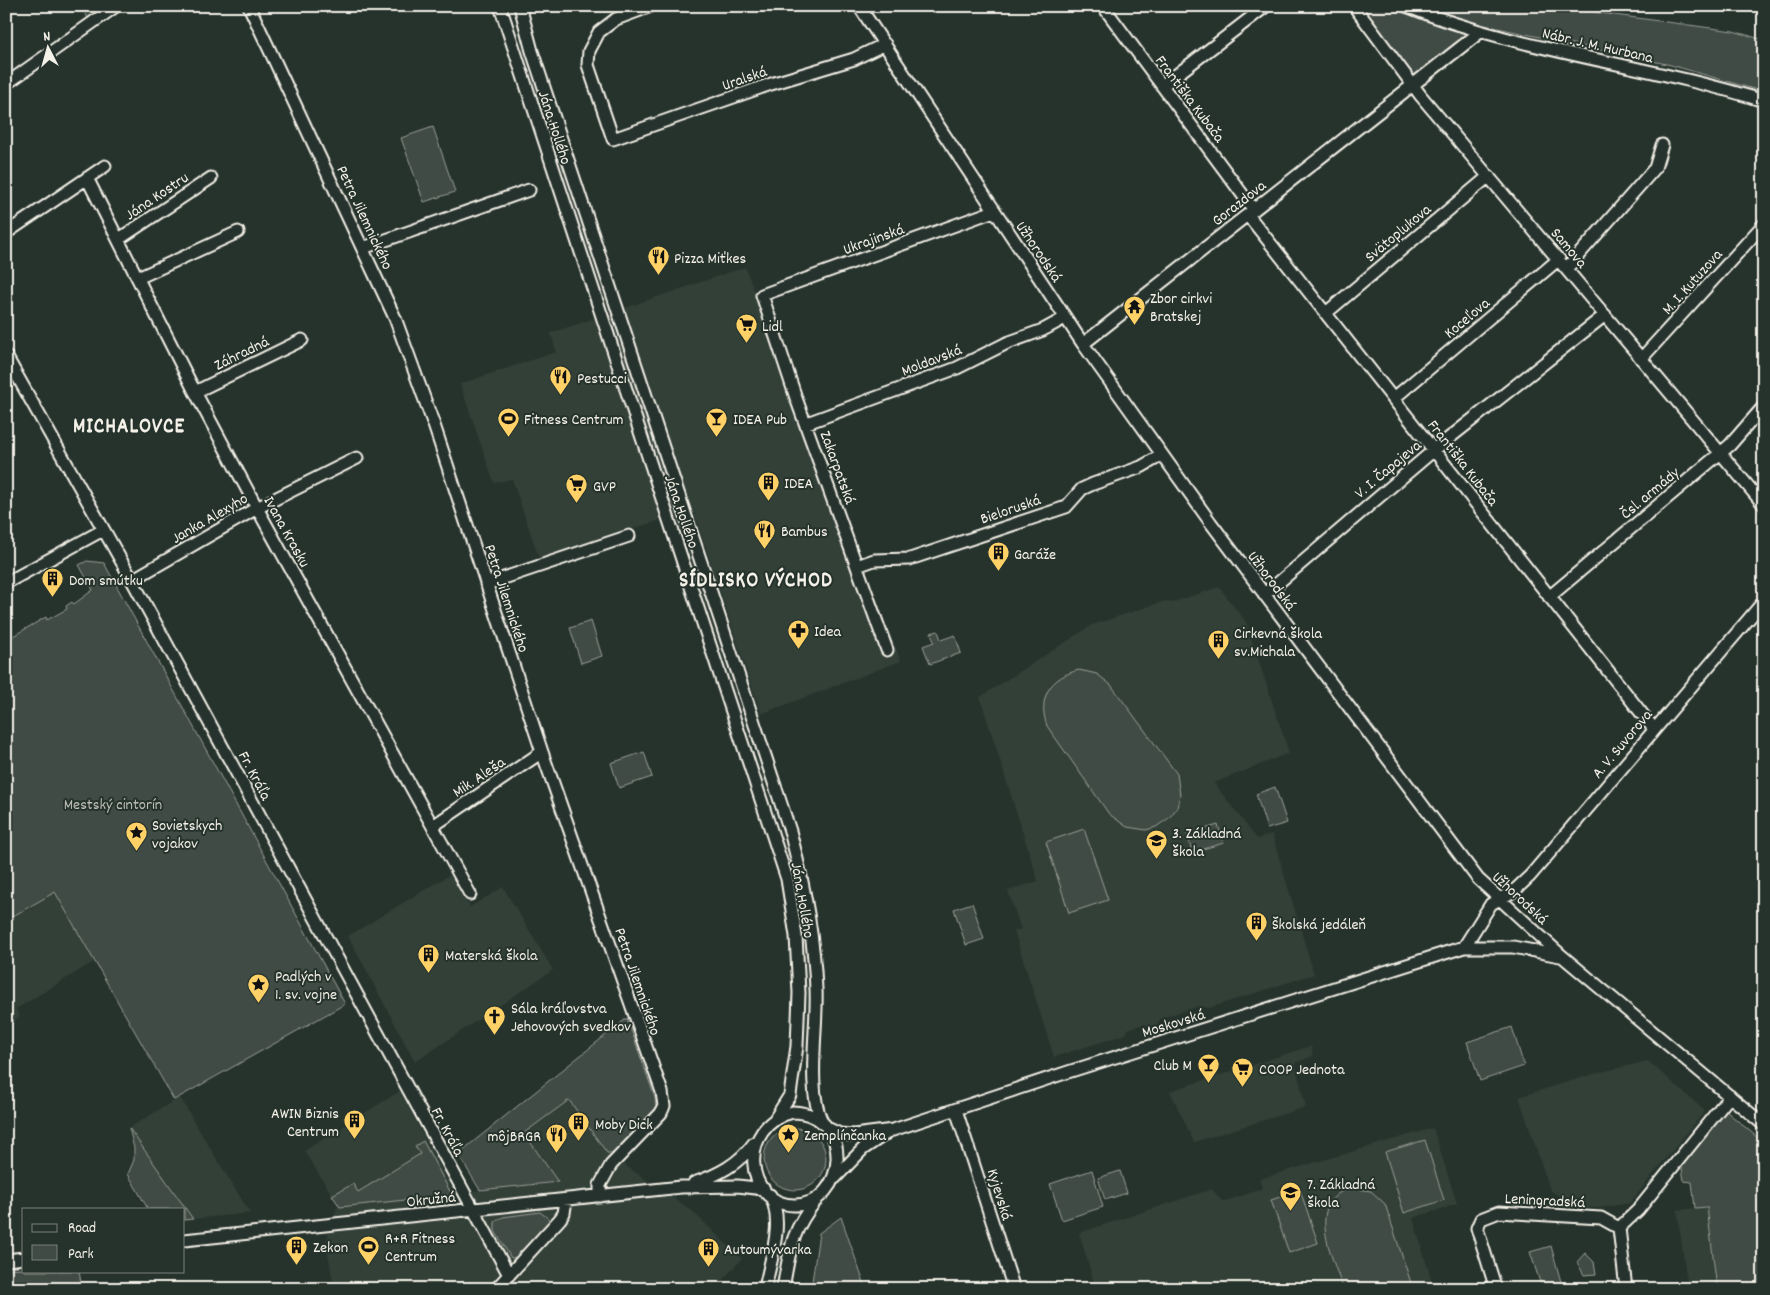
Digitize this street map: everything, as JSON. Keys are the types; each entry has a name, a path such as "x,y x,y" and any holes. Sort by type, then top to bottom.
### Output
{"street":[{"path":"6,84 116,6"},
{"name":"Petra Jilemnického","path":"249,6 395,318 542,752 664,1099 661,1113 611,1165 600,1184 600,1196"},
{"name":"Jána Hollého","path":"500,6 604,325 746,748 787,879 796,936 798,993 794,1070 790,1095 775,1119"},
{"name":"Jána Hollého","path":"520,6 532,51 761,743 802,876 812,932 816,991 815,1100 824,1125"},
{"name":"Uralská","path":"651,6 616,19 599,32 592,42 588,59 613,139 771,84 854,59 885,44"},
{"name":"Užhorodská","path":"859,6 1083,344 1264,595 1478,879 1562,956 1764,1125"},
{"name":"Františka Kubača","path":"1103,6 1326,313 1654,729"},
{"path":"1162,86 1266,6"},
{"name":"Samova","path":"1354,6 1413,86 1567,268 1719,454 1764,505"},
{"name":"Nábr. J. M. Hurbana","path":"1406,6 1479,32 1708,85 1764,100"},
{"path":"1413,86 1479,32"},
{"path":"516,56 532,51"},
{"name":"Gorazdova","path":"1083,344 1413,86"},
{"path":"1567,268 1655,168 1662,145"},
{"path":"6,232 105,166"},
{"name":"Svätoplukova","path":"1326,313 1489,176"},
{"name":"Ivana Krasku","path":"87,178 195,392 257,508 470,894"},
{"name":"Jána Kostru","path":"119,239 210,178"},
{"path":"362,248 529,190"},
{"name":"Ukrajinská","path":"762,295 994,211"},
{"name":"M. I. Kutuzova","path":"1641,359 1764,224"},
{"path":"138,278 238,232"},
{"name":"Koceľova","path":"1393,399 1559,259"},
{"name":"Zakarpatská","path":"762,295 767,316 887,650"},
{"name":"V. I. Čapajeva","path":"1264,595 1434,450 1605,315"},
{"name":"Moldavská","path":"807,423 957,368 1007,343 1043,330 1065,318"},
{"path":"604,325 620,320"},
{"name":"Záhradná","path":"195,392 302,340"},
{"name":"Fr. Kráľa","path":"6,356 132,580 510,1275"},
{"name":"Čsl. armády","path":"1549,598 1730,445 1764,406"},
{"name":"Bieloruská","path":"857,566 874,560 910,559 1066,507 1082,490 1093,484 1142,467 1162,455"},
{"name":"Janka Alexyho","path":"132,580 257,508 357,458"},
{"path":"6,583 103,530"},
{"path":"486,584 629,536"},
{"name":"A. V. Suvorova","path":"1498,899 1514,891 1530,876 1764,601"},
{"path":"746,748 761,743"},
{"name":"Mik. Aleša","path":"433,826 542,752"},
{"path":"1464,947 1491,904 1498,899"},
{"path":"796,936 812,932"},
{"name":"Moskovská","path":"893,1130 1059,1074 1464,947 1513,947 1562,956"},
{"path":"1626,1289 1619,1228 1638,1210 1730,1096"},
{"name":"Kyjevská","path":"956,1110 1014,1289"},
{"path":"681,1187 723,1172 741,1158 775,1119 785,1114 802,1113 840,1134 854,1135 893,1130"},
{"path":"824,1125 832,1136 837,1154 837,1166 832,1181"},
{"path":"783,1289 795,1232 803,1216 821,1193 863,1149 893,1130"},
{"path":"757,1140 754,1148 754,1166 776,1207 778,1218 765,1289"},
{"path":"681,1187 738,1186 767,1192 782,1203 792,1205 806,1202 821,1193"},
{"name":"Okružná","path":"185,1240 681,1187"},
{"path":"496,1289 560,1219 564,1213 566,1200"},
{"name":"Leningradská","path":"1496,1289 1477,1228 1481,1219 1499,1212 1601,1218 1619,1228"},
{"path":"6,1260 22,1258"}],"shaded area":[{"path":"745,267 901,661 761,714 693,510 539,558 512,479 494,483 460,384 556,352 551,333"},
{"name":"3. Základná škola","path":"1219,587 1246,622 1289,753 1214,783 1257,839 1272,834 1314,974 1209,1008 1200,1006 1161,1018 1157,1025 1149,1027 1144,1024 1128,1029 1127,1033 1123,1035 1054,1057 1014,931 1021,929 1008,891 1038,881 980,697 1092,625 1165,601 1171,603"},
{"path":"451,874 470,907 503,887 553,970 415,1062 348,936"},
{"path":"55,892 95,961 16,1009 20,1017 6,1025 6,920"},
{"path":"1311,1046 1313,1056 1295,1063 1306,1107 1194,1142 1170,1091"},
{"path":"1648,1061 1705,1111 1630,1203 1599,1208 1575,1207 1550,1190 1519,1097 1597,1073"},
{"path":"400,1091 454,1193 558,1182 524,1133 569,1100 607,1153 691,1210 742,1259 714,1289 332,1289 334,1287 326,1242 338,1204 304,1151"},
{"path":"180,1097 250,1213 193,1219 129,1128"},
{"name":"7. Základná škola","path":"1433,1128 1457,1204 1413,1218 1434,1289 1096,1289 1079,1233 1212,1189 1222,1201 1226,1201 1262,1189 1259,1179"},
{"path":"1707,1207 1717,1289 1688,1289 1677,1210"}],"green space":[{"path":"80,6 105,6 88,18"},
{"path":"1361,6 1548,6 1733,31 1764,40 1764,92 1671,65 1479,24 1413,76"},
{"path":"433,127 455,192 424,202 401,138"},
{"name":"Mestský cintorín","path":"87,561 104,563 345,1004 174,1100 55,892 6,920 6,640 46,617 47,620 67,609 66,606 72,602 74,604 93,590 79,565"},
{"path":"591,621 602,656 581,663 570,628"},
{"path":"938,631 941,640 955,635 961,653 930,664 923,646 934,642 931,633"},
{"path":"1079,670 1097,674 1111,685 1177,774 1180,795 1177,808 1169,818 1156,827 1146,830 1127,827 1109,814 1047,726 1044,706 1048,690 1060,678"},
{"path":"644,752 652,777 619,788 611,763"},
{"path":"1275,787 1287,823 1267,829 1256,794"},
{"path":"1218,825 1224,843 1192,852 1187,834"},
{"path":"1084,829 1108,900 1069,913 1046,842"},
{"path":"972,903 984,939 966,945 954,909"},
{"path":"627,1018 655,1098 656,1113 617,1153 607,1153 569,1100 524,1133 558,1182 480,1190 458,1154"},
{"path":"1512,1027 1524,1066 1480,1081 1467,1042"},
{"path":"1726,1111 1764,1143 1764,1289 1717,1289 1707,1207 1695,1208 1692,1182 1684,1181 1682,1168 1684,1162"},
{"path":"129,1128 193,1219 185,1220 185,1208 147,1208 128,1174 134,1160 134,1148"},
{"path":"795,1128 807,1130 817,1137 824,1147 826,1159 824,1171 817,1181 807,1188 795,1190 783,1188 773,1181 766,1171 764,1159 766,1147 773,1137 783,1130"},
{"path":"1425,1140 1444,1200 1404,1213 1385,1152"},
{"path":"423,1141 452,1195 340,1207 332,1195 353,1184 358,1192 420,1154 415,1146"},
{"path":"1092,1170 1103,1207 1062,1220 1050,1184"},
{"path":"1120,1171 1127,1193 1105,1200 1098,1178"},
{"path":"1350,1188 1371,1191 1385,1204 1413,1289 1343,1289 1329,1247 1325,1218 1328,1206 1336,1195"},
{"path":"1300,1190 1318,1243 1289,1253 1271,1200"},
{"path":"540,1212 549,1219 550,1224 518,1257 511,1258 495,1231 495,1222 503,1217"},
{"path":"841,1217 866,1289 811,1289 819,1233"},
{"path":"1551,1246 1561,1282 1542,1288 1530,1252"},
{"path":"1585,1253 1594,1262 1596,1274 1584,1275 1577,1262"},
{"path":"22,1268 22,1272 79,1272 82,1289 6,1289 6,1269"}],"place":[{"name":"Pizza Miťkes","path":"658,276"},
{"name":"Zbor cirkvi Bratskej","path":"1134,325"},
{"name":"Lidl","path":"746,344"},
{"name":"Pestucci","path":"561,396"},
{"name":"Fitness Centrum","path":"508,437"},
{"name":"IDEA Pub","path":"717,437"},
{"name":"IDEA","path":"768,501"},
{"name":"GVP","path":"577,504"},
{"name":"Bambus","path":"765,549"},
{"name":"Garáže","path":"998,572"},
{"name":"Dom smútku","path":"53,598"},
{"name":"Idea","path":"798,649"},
{"name":"Cirkevná škola sv.Michala","path":"1218,660"},
{"name":"Sovietskych vojakov","path":"136,852"},
{"name":"3. Základná škola","path":"1156,860"},
{"name":"Školská jedáleň","path":"1256,942"},
{"name":"Materská škola","path":"429,973"},
{"name":"Padlých v 1. sv. vojne","path":"259,1003"},
{"name":"Sála kráľovstva Jehovových svedkov","path":"495,1035"},
{"name":"Club M","path":"1208,1083"},
{"name":"COOP Jednota","path":"1243,1087"},
{"name":"AWIN Biznis Centrum","path":"355,1140"},
{"name":"Moby Dick","path":"579,1142"},
{"name":"Zemplínčanka","path":"788,1153"},
{"name":"môjBRGR","path":"557,1154"},
{"name":"7. Základná škola","path":"1291,1211"},
{"name":"Zekon","path":"297,1265"},
{"name":"R+R Fitness Centrum","path":"369,1265"},
{"name":"Autoumývarka","path":"708,1267"}],"district":[{"name":"MICHALOVCE","path":"129,425"},
{"name":"SÍDLISKO VÝCHOD","path":"756,579"}]}
